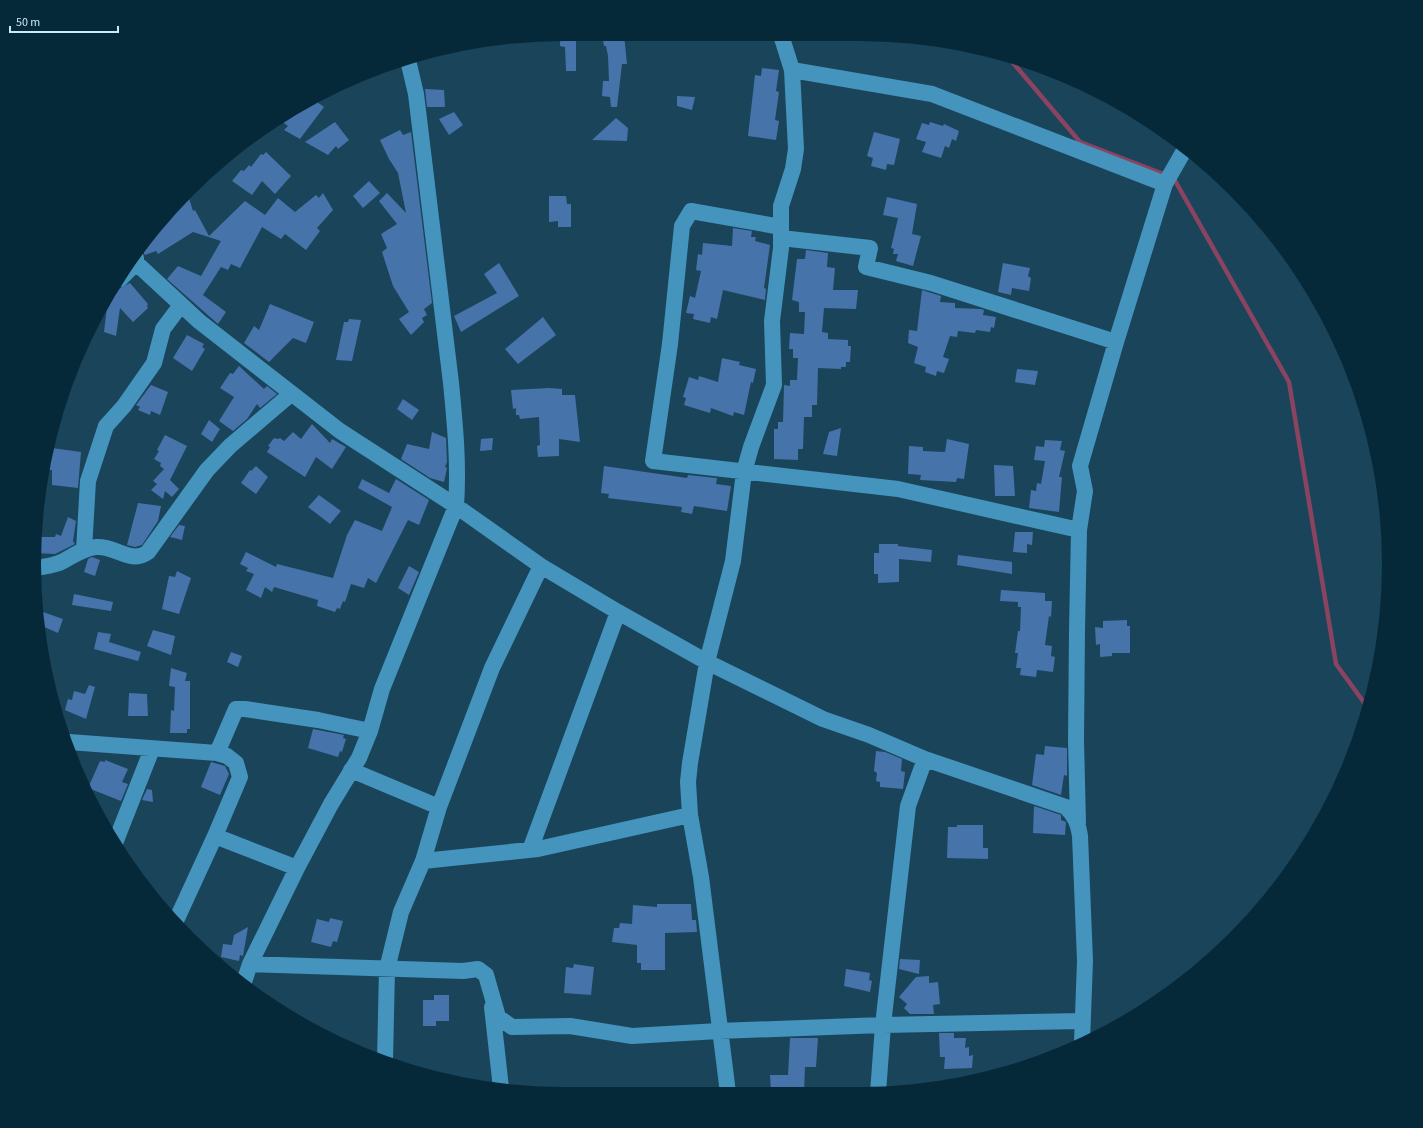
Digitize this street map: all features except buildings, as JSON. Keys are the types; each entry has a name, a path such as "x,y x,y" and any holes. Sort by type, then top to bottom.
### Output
{"street":[{"path":"727,1087 701,877 690,815 688,782 707,662 733,561 744,472 751,447 774,385 772,321 773,304 777,289 781,233 781,206 793,169 796,149 792,70 783,41"},
{"path":"245,978 250,964 297,868 331,804 359,758 370,731 382,689 456,506 458,484 456,437 451,382 416,94 409,65"},
{"path":"792,70 932,94 1165,184"},
{"path":"1082,1037 1084,962 1076,740 1079,530 1085,492 1080,466 1116,342 1165,184 1182,153"},
{"path":"1079,530 898,489 652,461 670,344 682,226 691,211 781,233 870,248 866,267 931,283 1116,342"},
{"path":"137,263 181,305 225,342 340,431 456,506 540,566 707,662 823,719 870,735 925,759 1066,807 1078,823"},
{"path":"84,550 88,481 106,426 124,406 154,363 163,329 181,305"},
{"path":"41,567 58,563 84,550 95,547 106,548 133,557 141,557 148,552 207,470 230,446 292,394"},
{"path":"385,1055 387,969 401,912 423,861 439,808 492,668 540,566"},
{"path":"530,850 618,612"},
{"path":"217,753 236,709 318,720 370,731"},
{"path":"73,742 217,753 227,756 236,763 240,776 179,917"},
{"path":"118,837 152,749"},
{"path":"878,1086 883,1025 908,806 925,759"},
{"path":"351,770 439,808"},
{"path":"423,861 530,850 690,815"},
{"path":"215,836 297,868"},
{"path":"250,964 463,971 478,969 486,975 491,998 500,1083"},
{"path":"491,998 498,1017 512,1027 570,1026 632,1036 883,1025 1082,1021"}],"waterway":[{"path":"1015,65 1080,142 1166,175"},
{"path":"1173,177 1289,382 1336,664 1363,701"}]}
